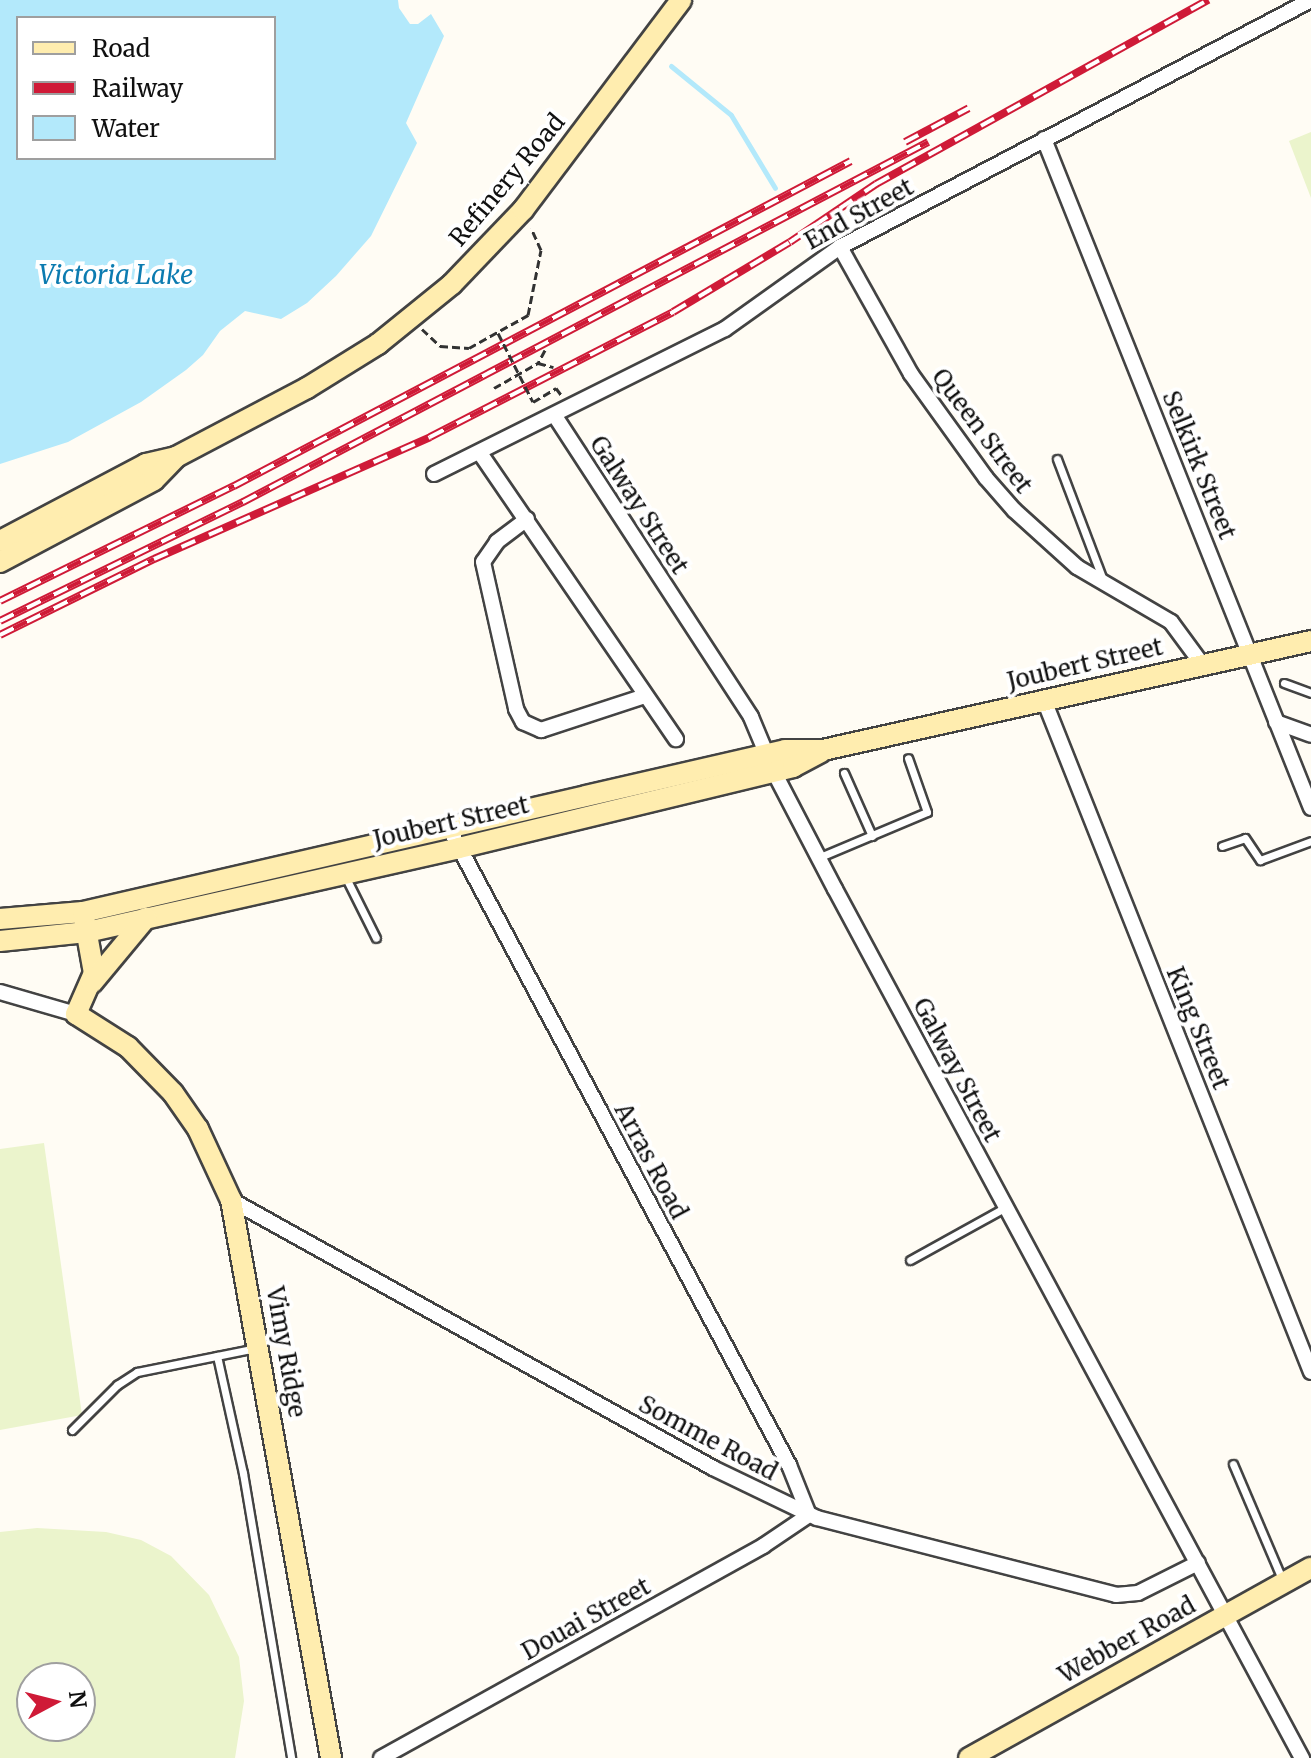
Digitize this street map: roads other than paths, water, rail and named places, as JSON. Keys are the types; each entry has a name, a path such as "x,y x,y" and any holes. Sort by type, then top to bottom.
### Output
{"main road":[{"name":"Refinery Road","path":"176,457 307,388 378,344 452,284 523,210 681,0"},
{"path":"0,541 146,464 176,457"},
{"path":"0,562 154,480 176,457"},
{"name":"Joubert Street","path":"85,922 454,839 771,763 785,750 823,750 1311,641"},
{"name":"Joubert Street","path":"85,922 146,918 344,874 454,839"},
{"path":"76,1014 91,986 146,918"},
{"path":"0,919 85,922"},
{"path":"0,941 85,922"},
{"path":"85,922 93,957 91,986"},
{"name":"Vimy Ridge","path":"76,1014 128,1047 173,1093 198,1129 231,1200 331,1758"},
{"name":"Webber Road","path":"969,1758 1311,1568"}],"street":[{"name":"End Street","path":"434,474 725,329 840,247 1311,0"},
{"name":"Selkirk Street","path":"1044,139 1311,808"},
{"name":"Queen Street","path":"840,247 911,374 963,450 1014,510 1077,567 1160,613 1183,634 1202,664"},
{"name":"Galway Street","path":"555,416 751,717 818,857 1302,1758"},
{"path":"480,453 676,739"},
{"path":"527,519 497,542 483,562 516,709 523,722 541,730 645,696"},
{"name":"King Street","path":"1044,700 1311,1372"},
{"path":"1276,722 1311,735"},
{"name":"Arras Road","path":"454,839 789,1465 809,1515"},
{"name":"Vimy Ridge","path":"0,992 76,1014"},
{"name":"Somme Road","path":"231,1200 713,1468 809,1515 1116,1595 1138,1593 1198,1563"},
{"name":"Douai Street","path":"381,1758 763,1546 809,1515"}],"lane":[{"path":"1057,459 1104,583"},
{"path":"1284,683 1311,693"},
{"path":"818,857 927,812 908,758"},
{"path":"844,773 872,836"},
{"path":"1222,846 1245,838 1260,860 1311,841"},
{"path":"344,874 376,938"},
{"path":"910,1260 1006,1207"},
{"path":"72,1430 117,1385 137,1372 258,1348"},
{"path":"217,1356 243,1473 291,1758"},
{"path":"1233,1464 1283,1583"}],"water":[{"name":"Victoria Lake","path":"0,0 398,0 399,8 410,24 418,24 431,14 444,36 406,123 417,143 371,236 307,303 281,319 245,311 220,331 203,355 186,370 141,402 68,442 0,464"}],"waterway":[{"path":"671,66 731,115 775,188"}],"railway":[{"path":"0,635 154,559 430,437 673,312 790,242 876,184 1208,0"},
{"path":"905,142 969,108"},
{"path":"0,621 243,502 928,142"},
{"path":"0,601 234,486 851,161"}]}
